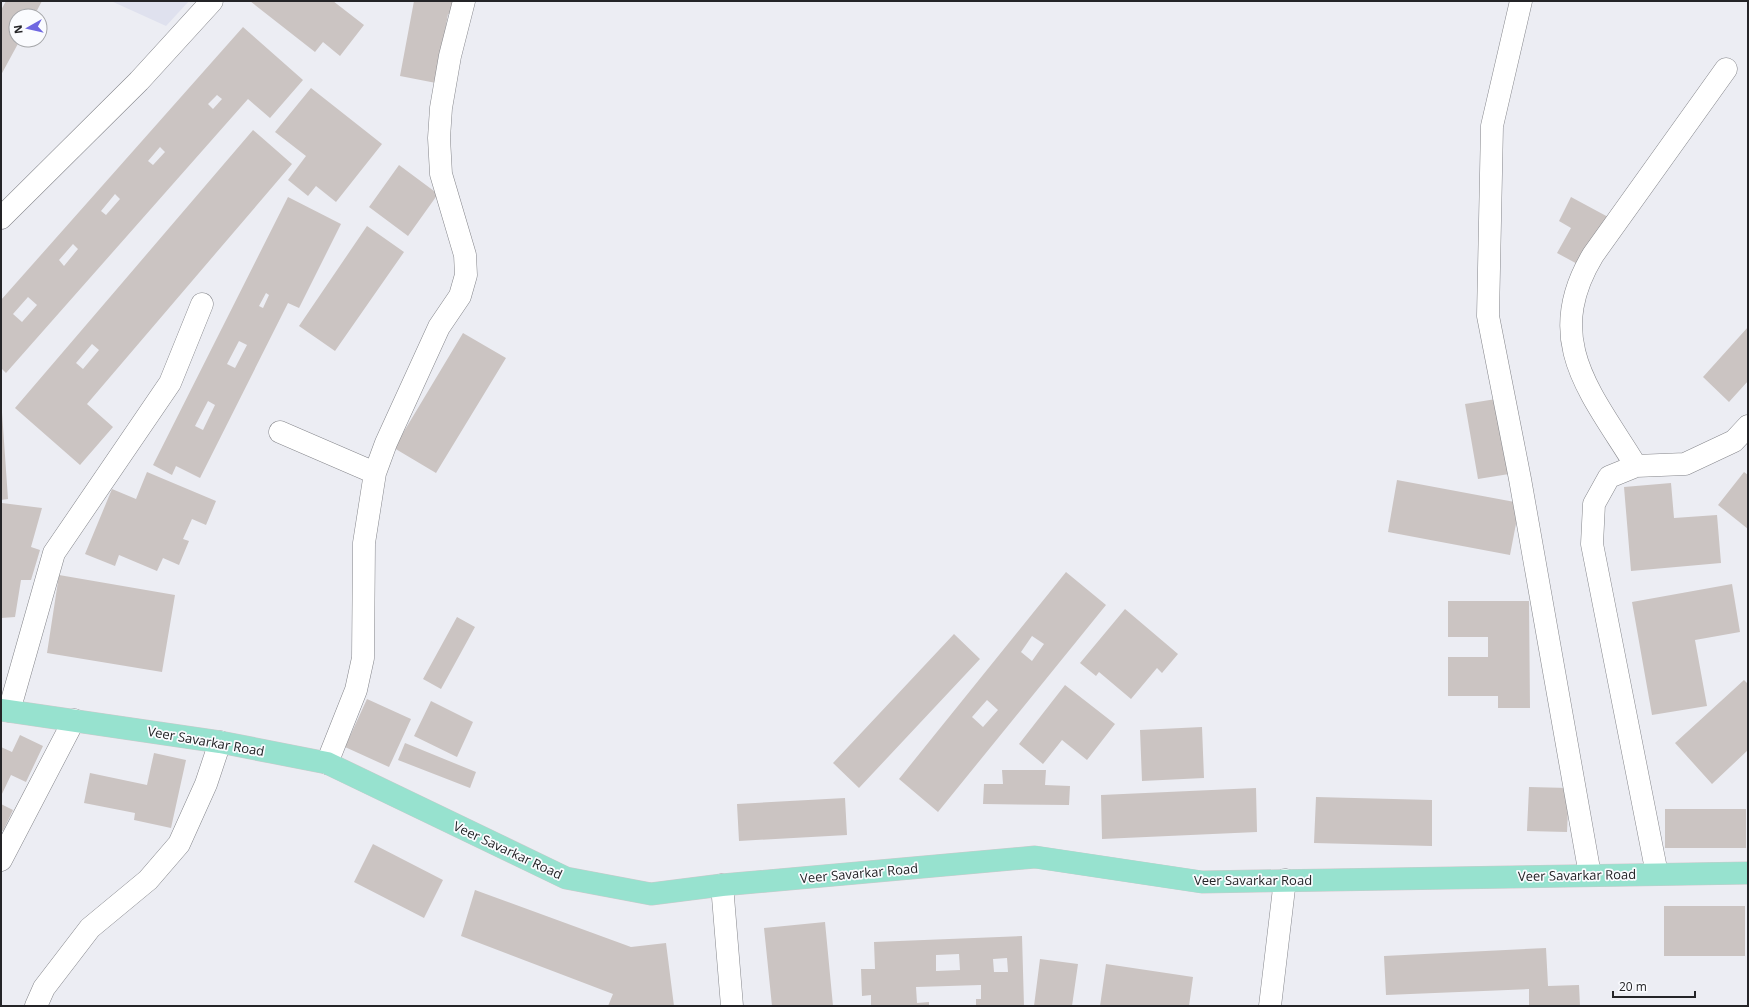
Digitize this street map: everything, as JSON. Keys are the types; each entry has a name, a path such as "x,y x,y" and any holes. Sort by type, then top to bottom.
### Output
{"main road":[{"name":"Veer Savarkar Road","path":"5,711 220,742 327,764 566,878 652,894 722,885 1035,858 1202,882 1748,873"}],"street":[{"path":"1,218 139,81 212,1"},
{"path":"327,764 356,690 363,658 364,543 375,473 386,443 439,327 460,296 466,276 465,256 441,174 439,138 441,108 450,56 464,1"},
{"path":"1521,1 1492,126 1488,316 1520,479 1590,875"},
{"path":"1636,466 1583,380 1572,346 1570,318 1574,297 1582,273 1593,255 1726,70"},
{"path":"5,711 54,553 170,382 202,304"},
{"path":"1658,874 1592,544 1594,504 1609,477 1636,466 1685,464 1734,441 1748,426"},
{"path":"280,432 375,473"},
{"path":"1,860 74,720"},
{"path":"36,1006 44,988 90,928 148,880 178,844 206,784 220,742"},
{"path":"1270,1006 1285,880"},
{"path":"722,885 732,1006"}],"shaded area":[{"path":"111,1 189,1 166,26"}],"building":[{"path":"6,1 42,1 38,8 8,8 8,48 16,48 1,75 1,10"},
{"path":"250,1 333,1 364,25 340,56 323,42 315,52"},
{"path":"414,1 463,1 460,16 448,14 436,83 400,76"},
{"path":"243,27 303,80 270,118 248,99 6,373 1,368 1,300","holes":["217,95 222,99 213,109 208,104","160,147 165,152 153,165 148,161","115,194 120,199 106,215 101,211","73,244 78,249 64,266 59,260","28,297 37,305 22,322 13,314"]},
{"path":"311,88 382,144 336,202 316,186 308,196 288,180 306,156 275,132"},
{"path":"253,130 292,164 87,404 113,427 80,465 15,408","holes":["92,344 99,350 83,369 76,363"]},
{"path":"399,165 438,194 408,236 369,207"},
{"path":"288,197 341,224 299,308 288,303 200,478 176,466 172,475 153,465","holes":["266,293 269,295 263,308 259,306","239,341 247,345 235,368 227,364","208,401 215,405 203,430 195,426"]},
{"path":"1571,197 1610,218 1583,267 1557,253 1571,228 1559,221"},
{"path":"367,226 404,252 335,351 299,326"},
{"path":"1748,327 1748,381 1729,402 1703,377"},
{"path":"463,333 506,358 436,473 394,448"},
{"path":"1,398 8,499 1,500"},
{"path":"1496,399 1509,474 1478,479 1465,404"},
{"path":"147,472 216,501 206,525 192,519 183,539 189,541 179,565 163,558 157,571 119,555 115,566 85,554 112,489 136,499"},
{"path":"1744,472 1748,475 1748,529 1718,505"},
{"path":"1397,480 1520,503 1510,555 1388,532"},
{"path":"1671,483 1674,518 1717,515 1721,563 1631,571 1624,487"},
{"path":"2,503 42,508 31,547 40,550 31,580 21,580 15,617 1,618"},
{"path":"1066,572 1106,605 938,812 899,779","holes":["1032,636 1044,644 1032,661 1021,652","987,700 998,710 983,727 972,717"]},
{"path":"59,575 175,595 162,672 47,653"},
{"path":"1732,584 1740,632 1695,640 1707,706 1652,715 1632,602"},
{"path":"1448,601 1529,601 1530,708 1498,708 1498,696 1448,696 1448,657 1488,657 1488,637 1448,637"},
{"path":"1125,609 1178,654 1162,673 1157,668 1131,699 1099,672 1096,676 1080,663"},
{"path":"457,617 475,627 441,689 423,679"},
{"path":"954,634 980,659 859,788 833,763"},
{"path":"1744,680 1748,684 1748,750 1712,784 1675,743"},
{"path":"1065,685 1115,724 1087,760 1062,740 1043,764 1019,744"},
{"path":"367,699 411,719 389,767 345,747"},
{"path":"431,701 473,722 457,757 414,736"},
{"path":"1202,727 1204,778 1142,781 1140,730"},
{"path":"20,735 43,746 26,782 11,775 1,796 1,747 12,752"},
{"path":"405,743 476,772 470,788 398,760"},
{"path":"154,753 186,760 171,828 134,820 135,813 84,803 90,773 147,785"},
{"path":"1002,770 1046,770 1045,785 1070,786 1069,805 983,804 984,784 1003,784"},
{"path":"1529,787 1569,788 1567,832 1527,831"},
{"path":"1256,788 1257,832 1102,839 1101,795"},
{"path":"1316,797 1432,800 1432,846 1314,843"},
{"path":"845,798 847,835 739,841 737,804"},
{"path":"1,804 13,810 3,831 1,830"},
{"path":"1665,809 1746,809 1746,848 1665,848"},
{"path":"373,844 443,880 424,918 354,882"},
{"path":"475,890 631,947 666,943 674,1006 608,1006 613,994 461,936"},
{"path":"1664,906 1745,906 1745,956 1664,956"},
{"path":"825,922 833,1006 772,1006 764,928"},
{"path":"1022,936 1024,1006 976,1006 976,999 981,999 981,985 916,987 917,1003 929,1002 929,1006 871,1006 871,995 862,996 861,969 875,969 874,942","holes":["959,954 960,970 936,971 936,955","1007,958 1008,972 994,972 993,959"]},
{"path":"1546,948 1548,986 1579,985 1580,1006 1529,1006 1529,989 1386,995 1384,956"},
{"path":"1040,959 1078,964 1072,1006 1034,1006"},
{"path":"1106,964 1193,977 1189,1006 1100,1006"}]}
